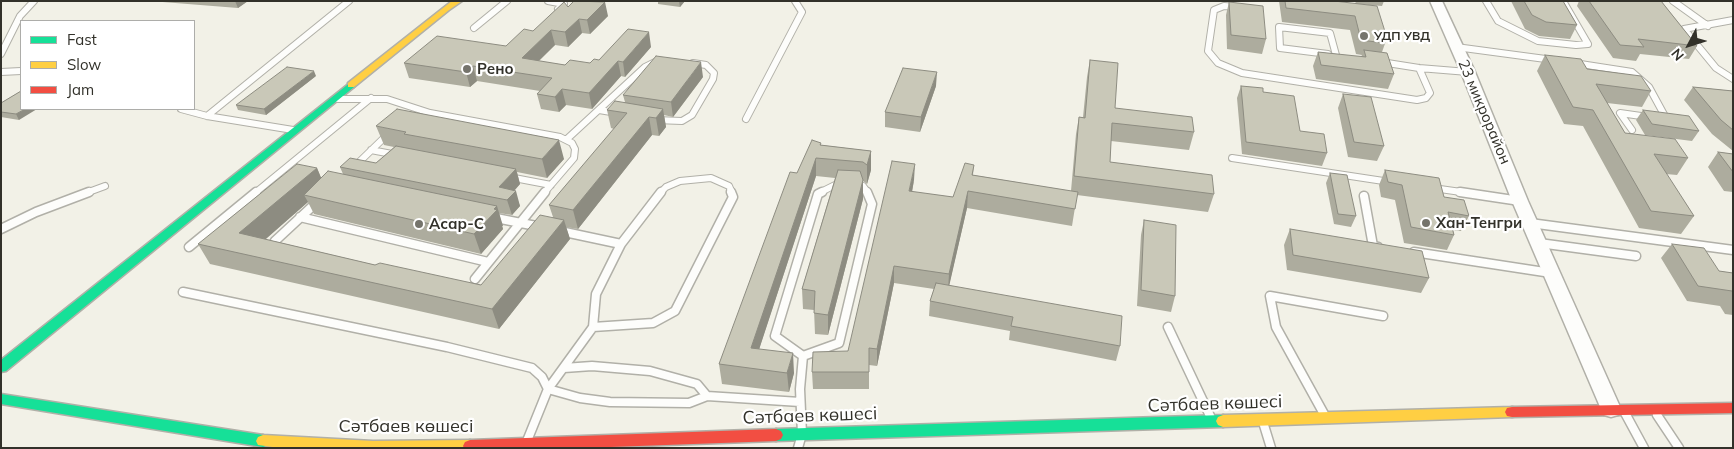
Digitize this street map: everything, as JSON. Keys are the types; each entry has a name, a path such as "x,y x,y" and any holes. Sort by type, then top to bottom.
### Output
{"main road":[{"path":"1,366 458,1"},
{"name":"Сәтбаев көшесі","path":"1,399 257,444 373,447 634,444 802,434 1617,409 1654,411 1733,408"}],"street":[{"name":"23 микрорайон","path":"1436,1 1468,72 1520,201 1617,409"}],"lane":[{"path":"1,54 20,16 34,1"},
{"path":"207,116 349,1"},
{"path":"474,28 507,1"},
{"path":"548,1 564,4 549,17"},
{"path":"746,119 802,12 795,1"},
{"path":"1486,1 1498,21 1538,41 1576,45 1588,44 1563,1"},
{"path":"1673,1 1708,26"},
{"path":"1243,8 1224,6 1214,10 1208,50 1218,63 1242,73 1417,100 1426,98 1430,93 1419,68"},
{"path":"1733,20 1684,29 1716,68 1733,79"},
{"path":"1336,55 1330,33 1279,27 1280,48 1336,55 1345,56"},
{"path":"1456,47 1561,61"},
{"path":"567,139 646,67 664,60"},
{"path":"647,118 674,122 682,121 692,115 713,79 714,73 706,65 682,61"},
{"path":"1373,61 1419,68 1468,72"},
{"path":"1571,62 1632,72 1649,86 1668,120 1620,112 1632,130"},
{"path":"1,72 20,71"},
{"path":"188,247 371,98"},
{"path":"333,100 371,98 395,100 414,109 567,139 572,143 575,149 574,158 518,222 475,279"},
{"path":"408,115 414,109"},
{"path":"185,110 207,116 295,130"},
{"path":"599,110 628,115"},
{"path":"350,171 396,126"},
{"path":"371,150 409,158"},
{"path":"1232,158 1395,182"},
{"path":"504,176 551,185"},
{"path":"525,445 548,390 593,327 596,294 621,244 657,196 666,187 694,178 711,178 729,186 733,197 675,311 666,318 654,323 593,327"},
{"path":"837,184 863,186 870,196 872,204 839,343 803,356 775,336 818,194 837,184"},
{"path":"1,228 36,212 105,186"},
{"path":"1424,187 1520,201"},
{"path":"1364,196 1373,246 1383,247"},
{"path":"274,253 271,246 321,198"},
{"path":"480,214 546,228"},
{"path":"300,217 488,262"},
{"path":"1530,223 1733,250"},
{"path":"556,230 621,244"},
{"path":"1539,243 1636,256"},
{"path":"1402,250 1553,273"},
{"path":"182,292 521,364 532,368 542,378 548,390 580,398 610,402 689,403 707,396 800,402"},
{"path":"1326,418 1276,327 1270,296 1383,316"},
{"path":"1168,327 1213,422"},
{"path":"798,448 802,434 800,402 803,356"},
{"path":"564,368 592,366 650,371 697,384 707,396"},
{"path":"1617,409 1644,448"},
{"path":"1654,411 1679,448"},
{"path":"1263,420 1271,448"}],"building":[{"path":"574,1 605,2 587,20 579,19 565,32 551,30 522,58 565,65 570,60 590,63 594,59 599,60 628,29 649,32 623,62 618,61 589,93 562,89 555,97 537,94 552,78 473,66 466,72 404,63 437,36 506,46 524,29 533,31 564,2 568,7"},
{"path":"1285,1 1334,1 1377,6 1387,38 1382,37 1384,43 1361,40 1355,16 1286,8"},
{"path":"1524,1 1563,1 1577,25 1546,22 1532,15"},
{"path":"1589,1 1661,1 1697,46 1638,39 1644,47 1620,45"},
{"path":"1229,2 1263,6 1266,39 1231,35"},
{"path":"1364,50 1387,53 1394,74 1321,65 1318,52 1366,57"},
{"path":"1545,55 1581,59 1587,69 1641,76 1651,91 1596,84 1625,133 1675,139 1688,158 1654,154 1694,216 1651,211 1593,110 1573,107"},
{"path":"656,56 701,62 671,102 623,95"},
{"path":"1090,60 1118,63 1115,108 1192,117 1194,132 1112,123 1110,162 1212,175 1214,194 1074,176 1079,117 1085,118"},
{"path":"287,67 314,71 264,109 236,105"},
{"path":"903,68 937,72 921,117 885,112"},
{"path":"1241,86 1263,88 1263,92 1294,96 1300,131 1324,134 1327,153 1246,142"},
{"path":"1693,87 1733,91 1733,130 1721,120"},
{"path":"20,92 20,110 23,110 16,114 1,112 1,103"},
{"path":"1343,94 1371,97 1384,146 1354,142"},
{"path":"615,101 663,109 656,118 649,117 573,210 549,205 627,113 607,110"},
{"path":"397,109 559,140 542,159 404,134 406,132 376,126"},
{"path":"1643,110 1689,116 1699,131 1652,124"},
{"path":"812,140 821,143 820,145 871,151 867,165 863,162 816,158 751,348 793,353 787,373 719,364 790,172 797,173"},
{"path":"396,146 516,169 499,187 516,191 507,200 340,167 350,158 376,163"},
{"path":"1718,152 1733,154 1733,172"},
{"path":"892,161 915,164 909,191 953,197 965,163 974,165 972,175 1078,192 1075,209 968,191 949,274 894,266 877,349 869,348 869,372 812,372 813,352 848,351"},
{"path":"297,164 317,168 239,233 375,265 380,263 481,285 540,215 564,220 492,309 198,244"},
{"path":"838,170 860,171 863,180 828,315 814,313 815,291 802,289"},
{"path":"1385,170 1439,178 1444,197 1464,200 1469,216 1448,212 1454,235 1411,227 1402,185 1388,182"},
{"path":"328,171 497,206 494,209 497,210 474,234 304,195"},
{"path":"1330,173 1347,175 1356,216 1338,214"},
{"path":"1144,220 1176,225 1175,296 1141,290"},
{"path":"1290,229 1422,251 1429,278 1293,255"},
{"path":"1672,244 1704,248 1719,271 1733,273 1733,292 1698,286"},
{"path":"936,283 1122,316 1120,346 1011,326 1013,317 930,301"}],"traffic: fast":[{"path":"1,367 351,85"},
{"path":"1,399 263,441"},
{"path":"776,435 1223,421"}],"traffic: slow":[{"path":"351,85 446,8 458,1"},
{"path":"1223,421 1512,412"},
{"path":"263,441 373,447 470,446"}],"traffic: jam":[{"path":"1512,412 1733,408"},
{"path":"470,446 776,435"}],"place":[{"name":"УДП УВД","path":"1364,36"},
{"name":"Рено","path":"467,69"},
{"name":"Хан-Тенгри","path":"1426,223"},
{"name":"Асар-С","path":"419,224"}]}
